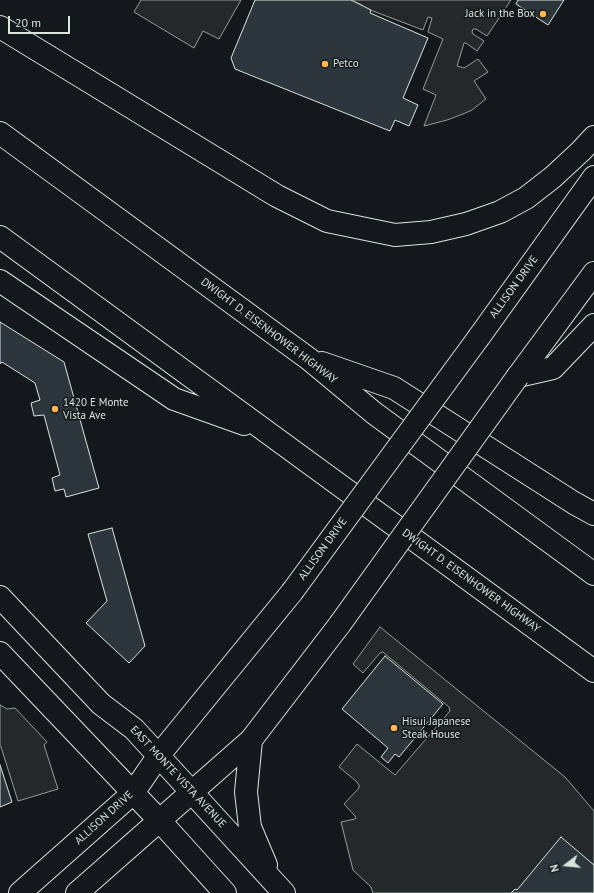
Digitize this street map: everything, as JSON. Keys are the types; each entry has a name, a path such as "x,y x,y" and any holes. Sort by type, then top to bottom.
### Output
{"main road":[{"path":"0,27 277,196 327,221 395,236 431,232 466,224 500,212 526,198 553,177 594,137"},
{"name":"DWIGHT D. EISENHOWER HIGHWAY","path":"0,133 309,359 374,414 594,574"},
{"name":"ALLISON DRIVE","path":"20,893 133,793 159,755 292,592 594,177"},
{"name":"DWIGHT D. EISENHOWER HIGHWAY","path":"0,237 594,671"},
{"path":"77,893 251,740 340,624 594,272"},
{"path":"0,281 174,400 266,431"},
{"path":"518,376 554,368 594,325"},
{"path":"309,359 394,388 574,503 594,514"},
{"name":"EAST MONTE VISTA AVENUE","path":"0,596 101,704 130,724 278,886"},
{"path":"0,654 159,820 225,893"},
{"path":"251,740 246,792 250,827 278,886"}],"shaded area":[{"path":"141,0 241,0 219,39 203,31 194,48 134,12"},
{"path":"351,0 511,0 487,36 476,29 473,29 473,34 484,41 477,51 464,43 457,66 464,68 478,59 488,72 474,81 486,99 472,110 463,114 424,126 436,95 423,89 443,39 428,32 432,18 428,17 423,30 365,8"},
{"path":"380,627 565,777 594,811 594,893 373,893 371,887 353,870 341,822 356,818 344,804 359,788 359,785 339,767 357,744 395,775 450,711 449,707 383,652 380,653 363,673 353,664"},
{"path":"0,705 7,709 15,708 47,742 44,745 58,789 18,801 0,747"}],"building":[{"name":"Petco","path":"255,0 351,0 371,10 370,13 428,38 403,98 418,105 409,126 395,120 390,131 235,69 231,58"},
{"name":"Jack in the Box","path":"518,0 564,0 548,25 516,4"},
{"name":"1420 E Monte Vista Ave","path":"0,322 64,362 99,488 66,497 64,489 55,491 52,478 60,475 44,415 34,416 31,403 40,400 35,383 2,362 0,364"},
{"path":"112,528 145,646 129,663 86,623 107,601 88,534"},
{"name":"Hisui Japanese Steak House","path":"385,656 443,704 399,757 395,754 388,763 381,757 388,748 342,709"},
{"path":"0,765 12,802 0,807"},
{"path":"561,837 594,865 594,893 511,893 515,889 517,890"}],"place":[{"name":"Jack in the Box","path":"543,14"},
{"name":"Petco","path":"325,64"},
{"name":"1420 E Monte Vista Ave","path":"55,409"},
{"name":"Hisui Japanese Steak House","path":"394,728"}]}
